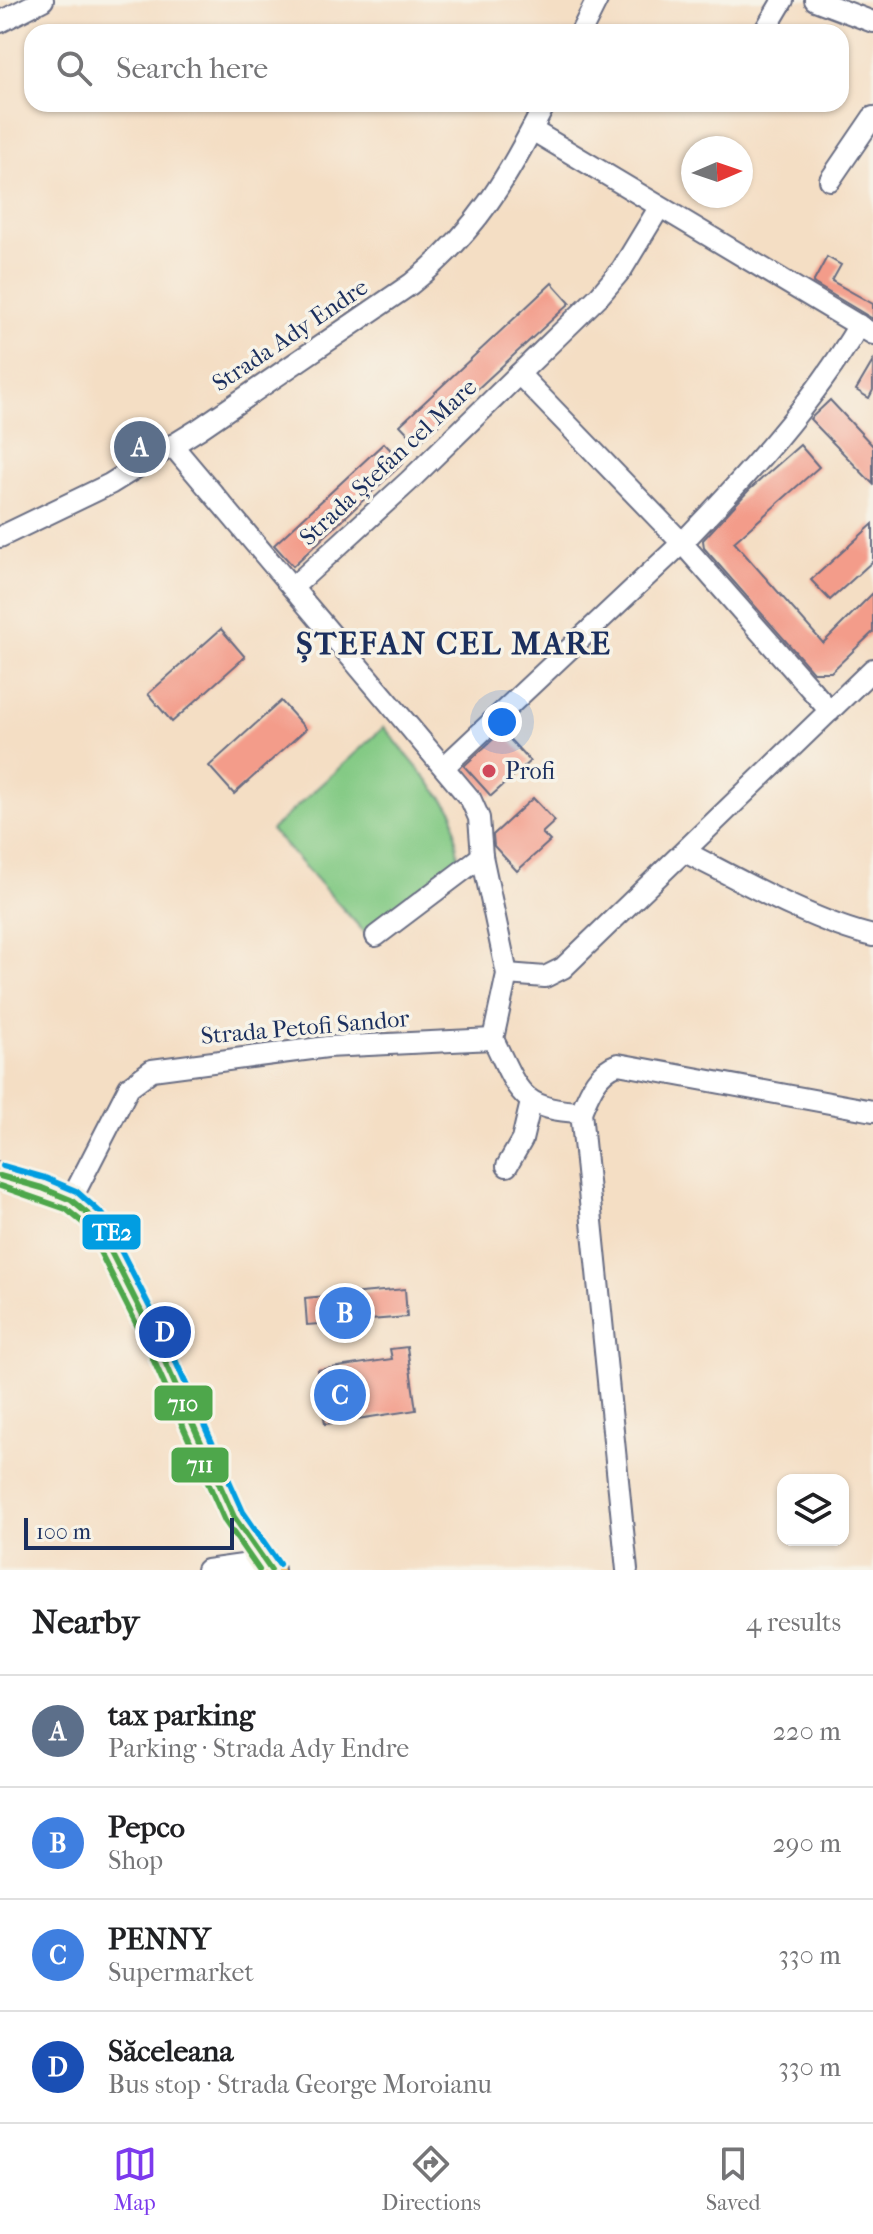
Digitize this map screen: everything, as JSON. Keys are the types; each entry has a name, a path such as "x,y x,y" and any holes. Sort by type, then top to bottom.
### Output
{"main road":[{"path":"0,1176 71,1200 95,1220 155,1339 234,1517 268,1566"}],"street":[{"path":"0,22 43,0"},
{"path":"585,24 597,0"},
{"path":"769,24 783,0"},
{"path":"815,0 873,22"},
{"name":"Strada Ady Endre","path":"0,537 110,484 411,284 461,239 488,206 541,112"},
{"path":"830,180 873,117"},
{"path":"444,767 682,543 791,421 866,329 532,130"},
{"name":"Strada Ștefan cel Mare","path":"293,587 600,295 622,269 659,208"},
{"path":"519,374 682,543 830,711"},
{"path":"172,445 471,800 479,818 482,856 507,974 493,1039 518,1088 531,1102 558,1111 581,1112"},
{"path":"507,974 545,977 563,968 830,711 866,686 873,669"},
{"path":"685,852 811,913 873,936"},
{"path":"376,936 482,856"},
{"name":"Strada Petofi Sandor","path":"71,1200 129,1087 152,1070 327,1047 493,1039"},
{"path":"627,1570 581,1112 590,1090 609,1066 618,1064 873,1111"},
{"path":"507,1166 522,1140 531,1102"},
{"path":"207,1570 268,1566"}],"green space":[{"path":"384,727 453,811 458,858 366,934 271,830"}],"building":[{"path":"827,257 841,265 832,281 873,304 873,319 813,283"},
{"path":"552,283 570,303 418,444 400,425"},
{"path":"873,361 873,390 869,398 856,390"},
{"path":"830,400 873,446 873,484 810,419"},
{"path":"384,443 403,463 293,566 274,545"},
{"path":"800,445 819,467 734,542 823,643 873,593 873,632 831,672 813,672 704,548 703,540 749,490"},
{"path":"873,524 873,561 830,600 811,580"},
{"path":"221,629 245,657 172,722 148,694"},
{"path":"281,701 306,729 234,794 209,766"},
{"path":"502,731 530,761 491,796 464,766"},
{"path":"533,798 555,821 542,833 550,841 517,871 494,846 493,835"},
{"path":"405,1289 407,1317 307,1325 305,1298"},
{"path":"407,1347 416,1410 325,1424 317,1370 392,1359 390,1349"}],"transit line":[{"name":"TE2","path":"3,1166 76,1191 103,1215 164,1335 243,1512 279,1564"},
{"name":"710","path":"0,1176 71,1200 95,1220 155,1339 234,1517 271,1570"},
{"name":"711","path":"0,1186 66,1209 87,1226 146,1343 225,1521 259,1570"}],"place":[{"name":"tax parking","path":"140,447"},
{"name":"Profi","path":"489,771"},
{"name":"Pepco","path":"345,1313"},
{"name":"Săceleana","path":"165,1332"},
{"name":"PENNY","path":"340,1395"}],"district":[{"name":"ȘTEFAN CEL MARE","path":"454,643"}]}
